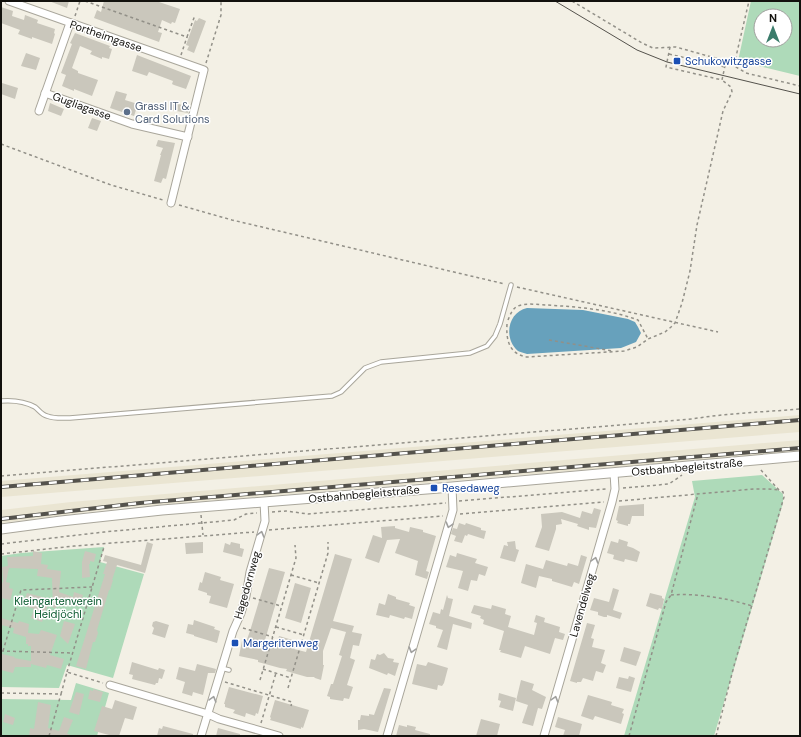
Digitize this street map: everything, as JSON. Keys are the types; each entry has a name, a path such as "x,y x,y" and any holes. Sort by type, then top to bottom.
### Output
{"street":[{"name":"Portheimgasse","path":"9,1 204,70"},
{"path":"38,111 70,23"},
{"path":"171,203 204,70"},
{"name":"Gugliagasse","path":"45,93 132,124 188,136"},
{"name":"Ostbahnbegleitstraße","path":"1,529 154,511 452,487 800,456"},
{"name":"Lavendelweg","path":"544,736 617,489 614,473"},
{"path":"387,736 456,502 452,487"},
{"name":"Hagedornweg","path":"202,736 208,714 225,669 235,625 246,596 250,572 265,521 261,512 264,502"},
{"path":"110,684 208,714 219,719 279,736"}],"lane":[{"path":"1,401 12,400 22,402 35,408 45,416 70,418 332,396 341,392 365,368 381,362 470,353 487,346 500,324 511,285"}],"path":[{"path":"70,23 80,1"},
{"path":"85,1 187,37"},
{"path":"204,70 221,15 221,1"},
{"path":"572,1 648,46 658,48 676,47 726,61 746,73 800,86"},
{"path":"734,65 749,1"},
{"path":"181,55 195,15"},
{"path":"648,338 638,320 583,307 528,304 516,307 510,313 507,323 507,339 514,351 519,356 527,357 624,351 637,346 648,338 665,332 675,323 690,271 697,225 723,111 732,92 731,87 722,80 666,67 670,47"},
{"path":"669,54 725,67"},
{"path":"722,80 726,61"},
{"path":"1,144 111,185 232,220 718,332"},
{"path":"549,340 617,352"},
{"path":"1,476 684,420 719,415 800,409"},
{"path":"716,736 784,497 783,492 779,490 759,468"},
{"path":"1,544 104,532 234,520 246,514 261,512 286,511 308,514 669,484 684,474"},
{"path":"617,489 618,501 768,489 779,490"},
{"path":"456,502 458,494"},
{"path":"629,736 666,602 671,595 698,494"},
{"path":"458,514 608,502"},
{"path":"202,515 203,536"},
{"path":"1,554 68,547 448,516"},
{"path":"288,688 328,553 328,542"},
{"path":"260,680 296,558 295,545"},
{"path":"49,736 104,547"},
{"path":"291,575 319,583"},
{"path":"73,653 2,651 21,590 92,587"},
{"path":"671,595 685,594 737,601 752,606"},
{"path":"246,596 281,606"},
{"path":"235,625 273,637"},
{"path":"276,627 304,635"},
{"path":"263,669 291,678"},
{"path":"67,672 110,684"},
{"path":"259,730 276,673"},
{"path":"225,682 292,702 291,706"},
{"path":"1,693 61,694"}],"shaded area":[{"path":"800,415 800,432 1,497 1,481"},
{"path":"800,440 800,452 120,508 1,523 1,510 71,502"}],"green space":[{"path":"751,1 800,1 800,76 738,61"},
{"path":"762,475 783,494 783,503 714,736 624,736 695,497 692,481"},
{"name":"Kleingartenverein Heidjöchl","path":"104,547 100,562 144,574 113,678 67,665 59,688 1,687 1,556 21,553"},
{"path":"76,683 109,693 97,736 1,736 1,699 71,700"}],"water":[{"path":"527,308 583,310 628,319 635,322 641,333 636,342 621,348 527,354 518,351 513,346 509,333 512,320 515,315 521,310"}],"building":[{"path":"49,1 69,1 67,8"},
{"path":"104,1 156,1 180,9 175,23 172,22 171,24 162,20 158,32 162,33 159,42 94,18 97,10 101,12"},
{"path":"1,7 13,11 12,16 24,20 25,15 38,20 37,23 55,29 52,44 18,34 20,30 1,23"},
{"path":"199,18 206,21 194,53 187,50 189,46 186,45 195,20 197,21"},
{"path":"75,33 110,46 109,48 112,49 109,59 102,57 102,59 90,54 92,51 80,46 72,68 78,71 78,73 98,80 92,96 62,86 66,75 61,73 72,44 70,43"},
{"path":"26,53 40,58 36,70 21,66"},
{"path":"137,55 191,76 186,89 172,84 173,81 149,72 147,76 132,71"},
{"path":"2,83 18,88 15,99 1,94"},
{"path":"116,91 127,94 125,100 138,104 134,116 110,108"},
{"path":"171,102 190,107 188,113 170,110"},
{"path":"50,103 64,109 61,116 48,111"},
{"path":"92,118 101,121 97,131 88,128"},
{"path":"158,140 175,143 166,179 163,178 161,183 154,181 163,148 156,146"},
{"path":"644,504 644,516 632,516 628,526 617,523 618,521 616,520 619,506"},
{"path":"594,508 601,510 596,528 589,527 589,530 577,526 578,524 561,519 562,524 556,525 549,551 535,547 542,527 541,514 562,512 580,518 582,511 592,514"},
{"path":"459,523 465,525 466,523 486,531 484,539 468,534 467,536 465,535 462,543 454,541 456,536 451,534 453,528 457,529"},
{"path":"395,526 395,528 409,532 410,527 423,530 423,532 436,536 426,571 429,572 427,579 415,575 418,561 395,553 400,539 387,540 379,563 365,558 373,535 382,538 381,527"},
{"path":"619,539 628,542 627,546 640,552 637,562 625,559 624,562 613,559 614,555 607,553 611,541 618,543"},
{"path":"515,541 516,549 519,550 515,562 500,558 504,545 508,546 507,542"},
{"path":"147,542 153,544 145,573 117,565 97,630 98,633 95,642 93,642 86,669 76,666 105,574 103,574 107,562 103,561 105,555 141,565"},
{"path":"203,542 203,553 186,554 185,543"},
{"path":"231,542 240,544 240,548 244,549 242,557 223,552 225,543 230,545"},
{"path":"33,551 42,553 41,564 48,565 47,569 61,571 59,592 73,597 74,592 83,595 79,606 71,606 57,601 56,608 53,608 52,578 37,576 38,569 9,568 6,582 10,583 9,588 13,589 11,598 10,600 1,598 1,586 3,581 2,567 8,566 7,557 33,556"},
{"path":"85,551 96,554 94,562 90,561 89,564 90,577 82,578 82,562"},
{"path":"457,553 477,559 475,563 488,567 485,576 479,574 477,581 471,580 468,591 458,588 463,571 446,567 450,555 456,557"},
{"path":"335,554 352,559 333,621 354,626 352,632 362,634 359,646 353,645 350,658 355,660 347,685 353,687 349,699 344,698 343,701 330,699 330,697 327,696 331,684 333,684 342,656 339,655 346,632 331,628 323,651 324,665 321,680 286,671 287,669 258,662 258,660 239,656 242,641 246,642 250,631 269,568 285,572 265,640 277,644 279,636 296,641 294,649 306,652"},
{"path":"581,555 587,557 579,584 574,582 572,587 552,581 552,579 539,576 536,588 521,583 526,564 543,569 546,560 567,566 568,563 578,566"},
{"path":"205,572 221,577 220,580 234,584 227,608 209,603 211,596 198,590"},
{"path":"295,583 311,588 301,623 285,618"},
{"path":"613,588 619,590 613,610 622,613 620,619 607,615 607,617 604,617 598,615 598,612 590,610 594,598 609,602"},
{"path":"27,593 50,599 42,622 31,618 34,609 22,605"},
{"path":"650,593 662,596 664,599 662,609 659,608 658,610 646,606"},
{"path":"388,594 396,597 396,599 410,603 409,605 415,607 412,619 405,617 404,619 390,615 389,618 376,615 379,603 385,605"},
{"path":"447,595 448,598 453,599 449,616 472,623 471,629 453,624 447,650 437,647 443,630 429,624 433,612 440,614 441,609 443,610"},
{"path":"474,605 491,609 492,605 506,609 505,614 511,616 508,627 534,635 537,623 534,622 536,615 545,618 544,622 560,627 559,632 565,634 563,640 555,638 550,654 525,646 521,658 500,652 501,650 499,650 504,631 483,624 484,620 480,618 481,616 471,613"},
{"path":"1,618 18,623 19,621 29,624 28,633 39,634 41,630 57,635 50,655 64,659 61,669 47,665 46,668 31,664 31,646 26,644 26,637 13,633 14,628 1,625"},
{"path":"194,620 215,627 214,629 220,631 217,643 186,633 188,624 193,625"},
{"path":"64,621 75,624 68,644 60,636"},
{"path":"156,621 169,625 165,638 152,634 154,628 152,626 153,622"},
{"path":"587,623 595,625 591,638 594,639 592,647 605,650 601,663 606,665 603,673 596,671 593,681 583,678 581,682 577,683 570,681"},
{"path":"624,647 641,652 636,666 620,661"},
{"path":"384,653 388,658 394,659 393,662 399,663 395,676 388,673 387,675 369,668 371,659 375,660 377,654 380,655"},
{"path":"2,654 31,661 31,667 15,667 13,673 1,670"},
{"path":"132,662 158,670 159,668 165,670 162,679 159,678 158,683 155,685 132,679 133,675 129,674"},
{"path":"428,662 448,668 444,683 442,686 438,685 437,690 412,684 417,664 426,666"},
{"path":"197,664 216,669 215,673 208,673 203,695 193,692 192,696 182,693 185,682 176,679 179,667 195,671"},
{"path":"629,676 635,678 631,692 616,688 619,677 628,679"},
{"path":"521,680 534,684 532,690 546,697 542,709 538,708 533,726 522,723 528,705 516,701"},
{"path":"229,687 263,696 258,714 256,713 255,716 246,713 245,717 233,713 235,710 225,707 224,704"},
{"path":"384,688 391,689 378,732 364,729 358,730 358,720 360,720 361,715 374,715"},
{"path":"93,689 103,692 100,702 88,699 90,690 93,691"},
{"path":"76,692 84,694 79,715 69,712"},
{"path":"499,693 516,698 513,711 499,707 501,701 498,700"},
{"path":"588,695 612,702 611,705 624,709 621,724 595,716 593,720 581,716"},
{"path":"115,700 137,707 133,720 125,718 119,736 109,736 94,731 102,706 112,709"},
{"path":"275,700 309,710 303,728 301,727 301,729 270,720"},
{"path":"38,702 51,705 48,728 59,731 64,717 73,720 67,734 69,734 69,736 29,736 30,728 34,729"},
{"path":"5,714 15,718 13,725 3,722"},
{"path":"558,717 582,724 579,736 563,736 565,730 555,727"},
{"path":"481,719 500,724 497,736 476,736"},
{"path":"399,725 416,727 415,730 430,734 430,736 396,736"},
{"path":"163,726 193,734 193,736 157,736 159,728 162,729"},
{"path":"218,728 240,734 240,736 216,736"}],"tram line":[{"path":"555,1 637,50 667,62 800,94"}],"railway":[{"path":"1,487 800,420"},
{"path":"1,519 140,503 800,448"}],"place":[{"name":"Schukowitzgasse","path":"677,61"},
{"name":"Grassl IT & Card Solutions","path":"127,112"},
{"name":"Resedaweg","path":"434,488"},
{"name":"Margeritenweg","path":"235,643"}]}
